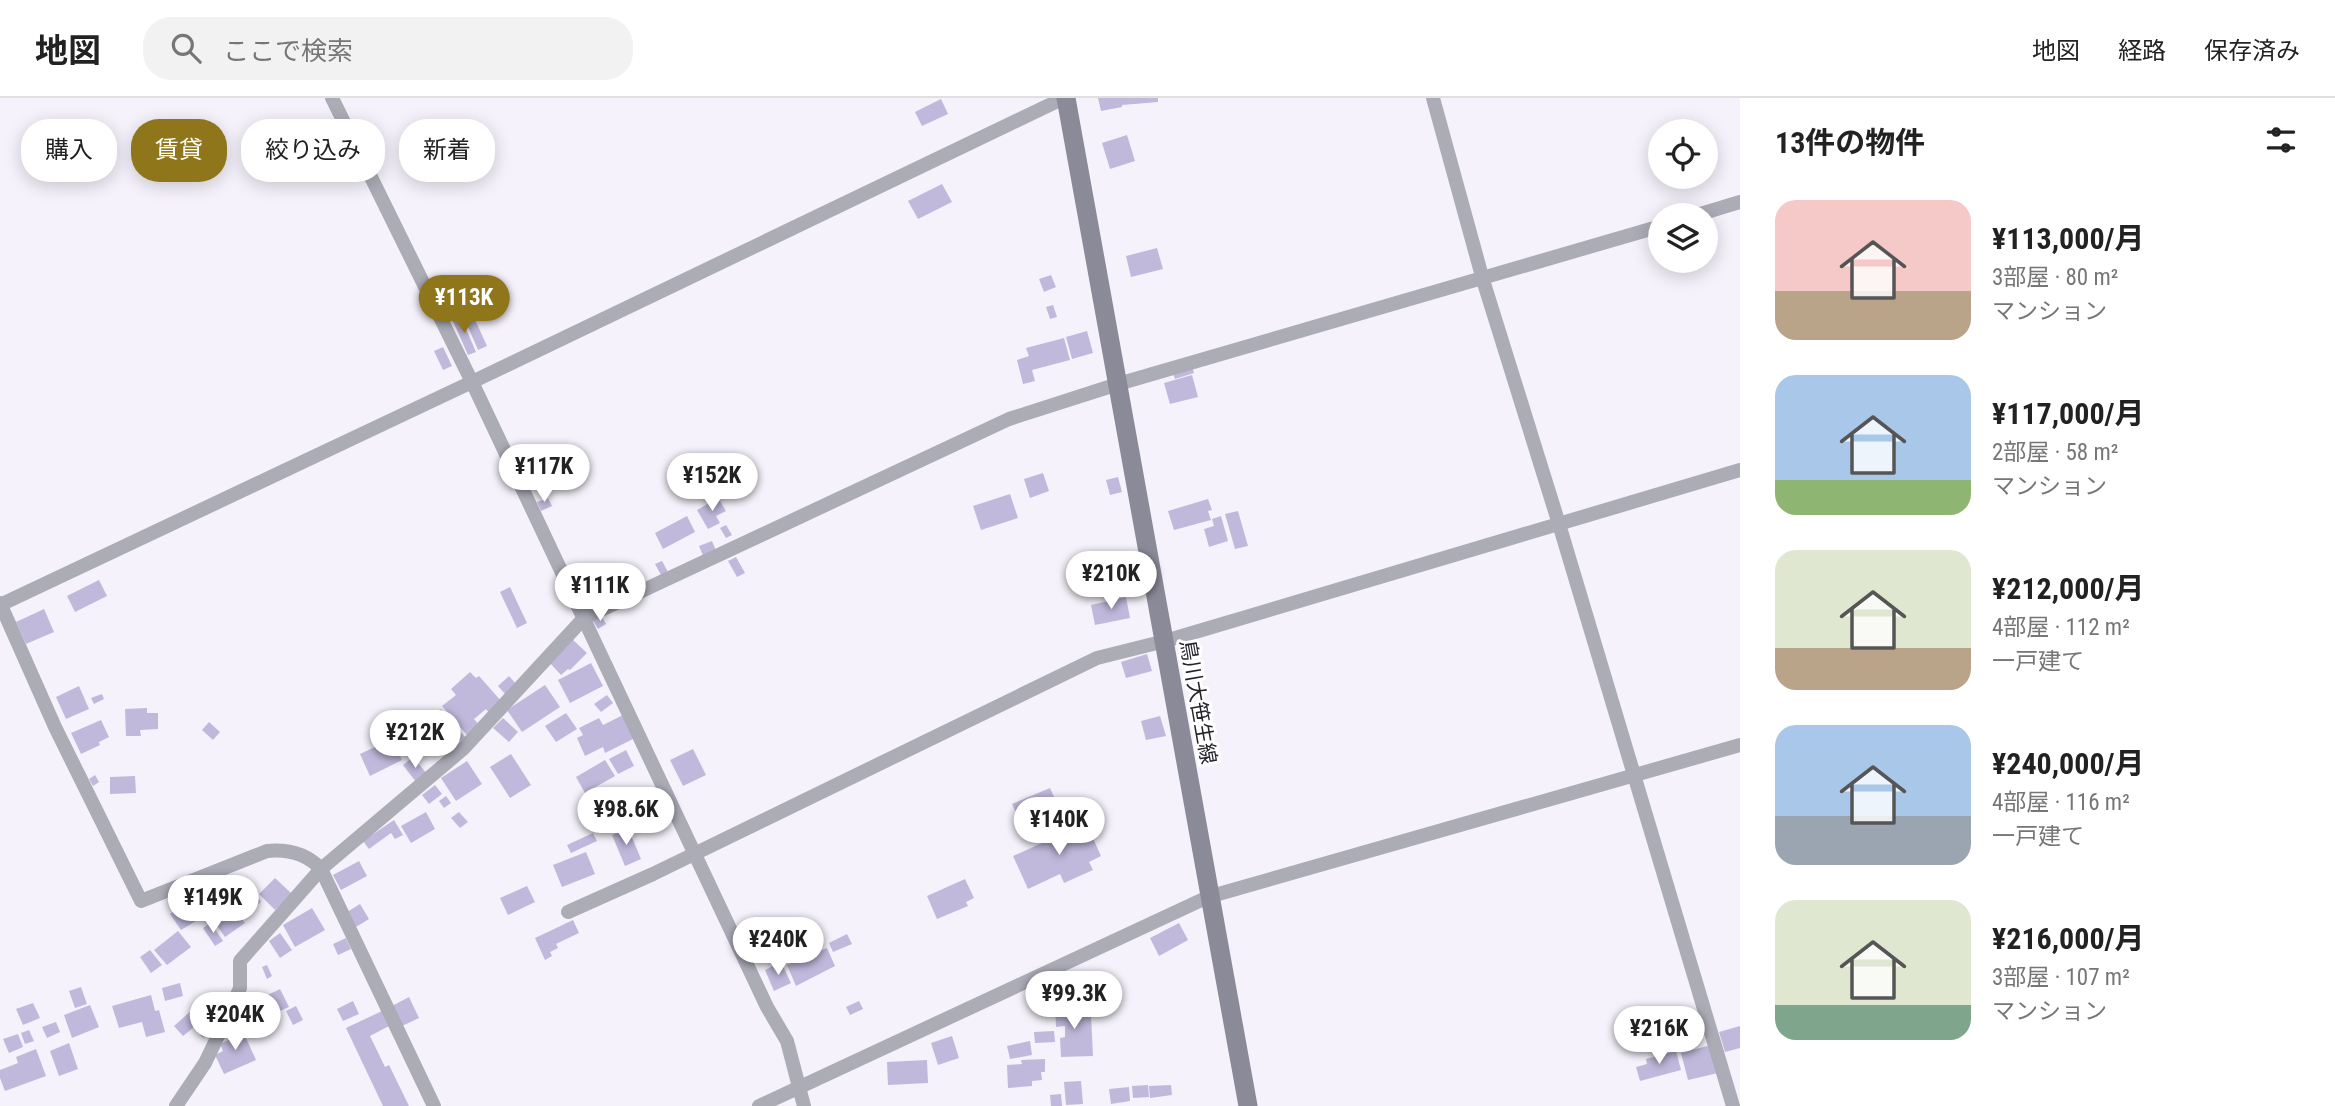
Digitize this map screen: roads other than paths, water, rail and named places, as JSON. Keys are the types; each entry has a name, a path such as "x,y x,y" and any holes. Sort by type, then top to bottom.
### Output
{"street":[{"path":"332,98 472,382 767,1007 787,1041 804,1106"},
{"path":"434,1106 321,869 313,861 297,852 281,849 267,851 141,901 55,727 0,604 1065,98"},
{"name":"鳥川大笹生線","path":"1065,98 1248,1106"},
{"path":"1433,98 1483,280 1733,1106"},
{"path":"1718,209 1740,202"},
{"path":"176,1106 205,1063 229,1013 240,988 240,961 321,869 463,749 584,618 1009,419 1118,384 1648,230"},
{"path":"568,912 696,853 1097,658 1740,470"},
{"path":"759,1106 1208,897 1740,745"}]}
